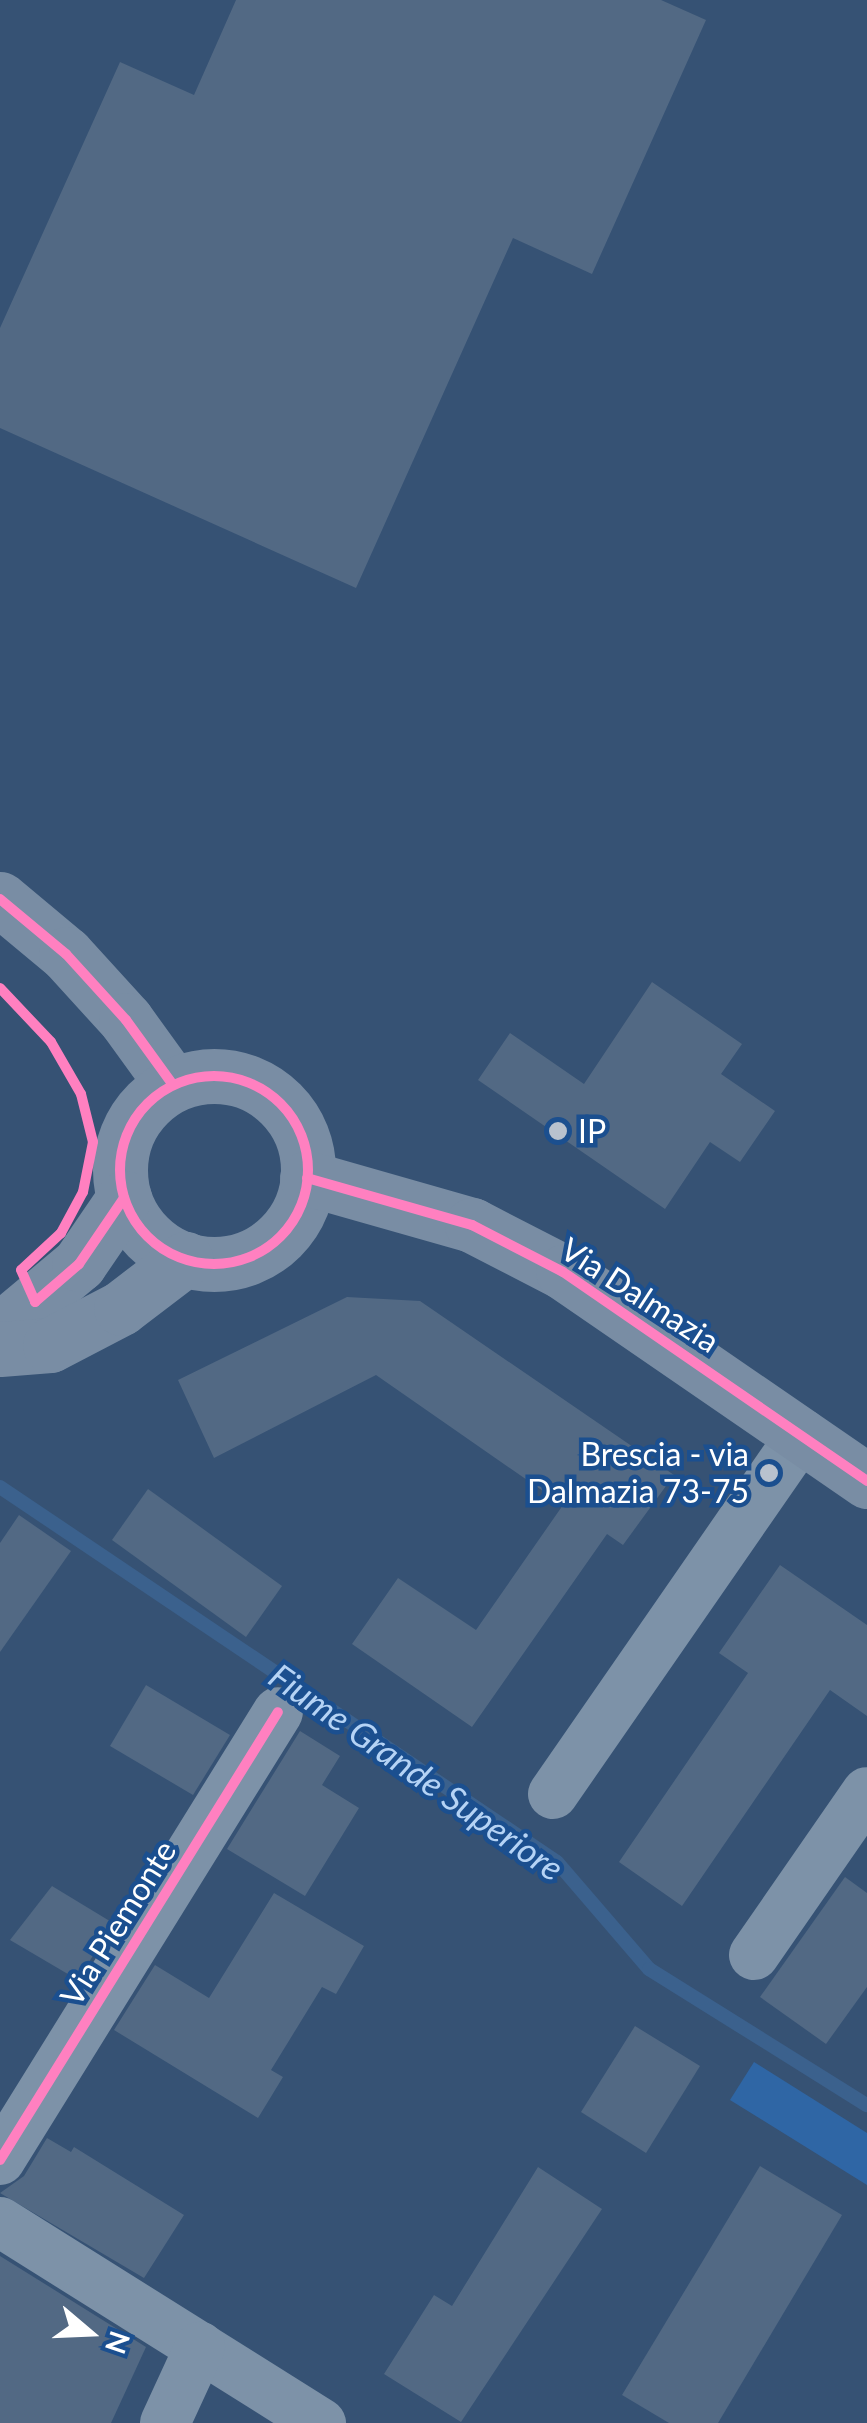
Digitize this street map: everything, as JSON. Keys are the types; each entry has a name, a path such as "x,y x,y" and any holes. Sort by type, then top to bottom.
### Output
{"main road":[{"path":"0,899 66,954 126,1020 173,1085"},
{"path":"231,1077 267,1092 302,1138 307,1178 294,1218 265,1248 226,1263 185,1259 147,1236 124,1198 121,1154 128,1132 154,1097 173,1085 231,1077"},
{"name":"Via Dalmazia","path":"307,1178 472,1225 563,1272 867,1481"},
{"path":"0,1330 79,1264 124,1198"},
{"path":"0,1349 50,1345 122,1308 185,1259"}],"street":[{"path":"554,1794 802,1434"},
{"name":"Via Piemonte","path":"0,2160 278,1712"},
{"path":"754,1954 867,1792"},
{"path":"0,2222 321,2423"},
{"path":"165,2423 200,2347"}],"shaded area":[{"path":"754,2062 867,2133 867,2185 730,2100"}],"building":[{"path":"236,0 661,0 706,20 592,274 513,238 356,588 0,428 0,328 120,62 194,95"},
{"path":"652,982 742,1044 721,1074 775,1111 740,1162 710,1142 665,1209 478,1080 510,1033 584,1084"},
{"path":"347,1297 420,1301 674,1475 623,1545 607,1534 472,1727 352,1644 398,1578 476,1630 563,1505 376,1375 214,1458 178,1380"},
{"path":"148,1489 282,1586 246,1637 112,1540"},
{"path":"19,1515 71,1551 0,1652 0,1543"},
{"path":"780,1565 867,1625 867,1716 830,1690 682,1906 619,1862 748,1673 719,1653"},
{"path":"146,1685 230,1735 193,1795 110,1746"},
{"path":"300,1731 340,1756 322,1785 359,1808 305,1896 227,1849"},
{"path":"845,1877 867,1893 867,1987 826,2044 760,1997"},
{"path":"52,1886 113,1923 78,1980 10,1940"},
{"path":"274,1893 364,1946 336,1994 322,1987 271,2070 283,2077 258,2118 114,2030 155,1965 209,1998"},
{"path":"635,2026 700,2066 646,2153 581,2112"},
{"path":"47,2138 71,2152 74,2147 184,2215 144,2278 0,2193 24,2176"},
{"path":"760,2166 842,2215 718,2423 669,2423 622,2395"},
{"path":"538,2167 602,2209 461,2422 384,2374 434,2295 452,2306"},
{"path":"0,2256 146,2347 111,2423 0,2423"}],"waterway":[{"name":"Fiume Grande Superiore","path":"0,1487 557,1862 649,1969 867,2105"}],"cycle path":[{"path":"0,899 66,954 126,1020 173,1085"},
{"path":"0,988 51,1042 81,1094 93,1142 83,1192 61,1233 21,1270 35,1302 79,1264 124,1198"},
{"path":"214,1076 250,1084 280,1104 300,1134 308,1170 300,1206 280,1236 250,1256 214,1264 178,1256 148,1236 128,1206 120,1170 128,1134 148,1104 178,1084 214,1076"},
{"path":"307,1178 472,1225 563,1272 867,1481"},
{"path":"0,2160 278,1712"}],"place":[{"name":"IP","path":"558,1131"},
{"name":"Brescia - via Dalmazia 73-75","path":"769,1473"}]}
